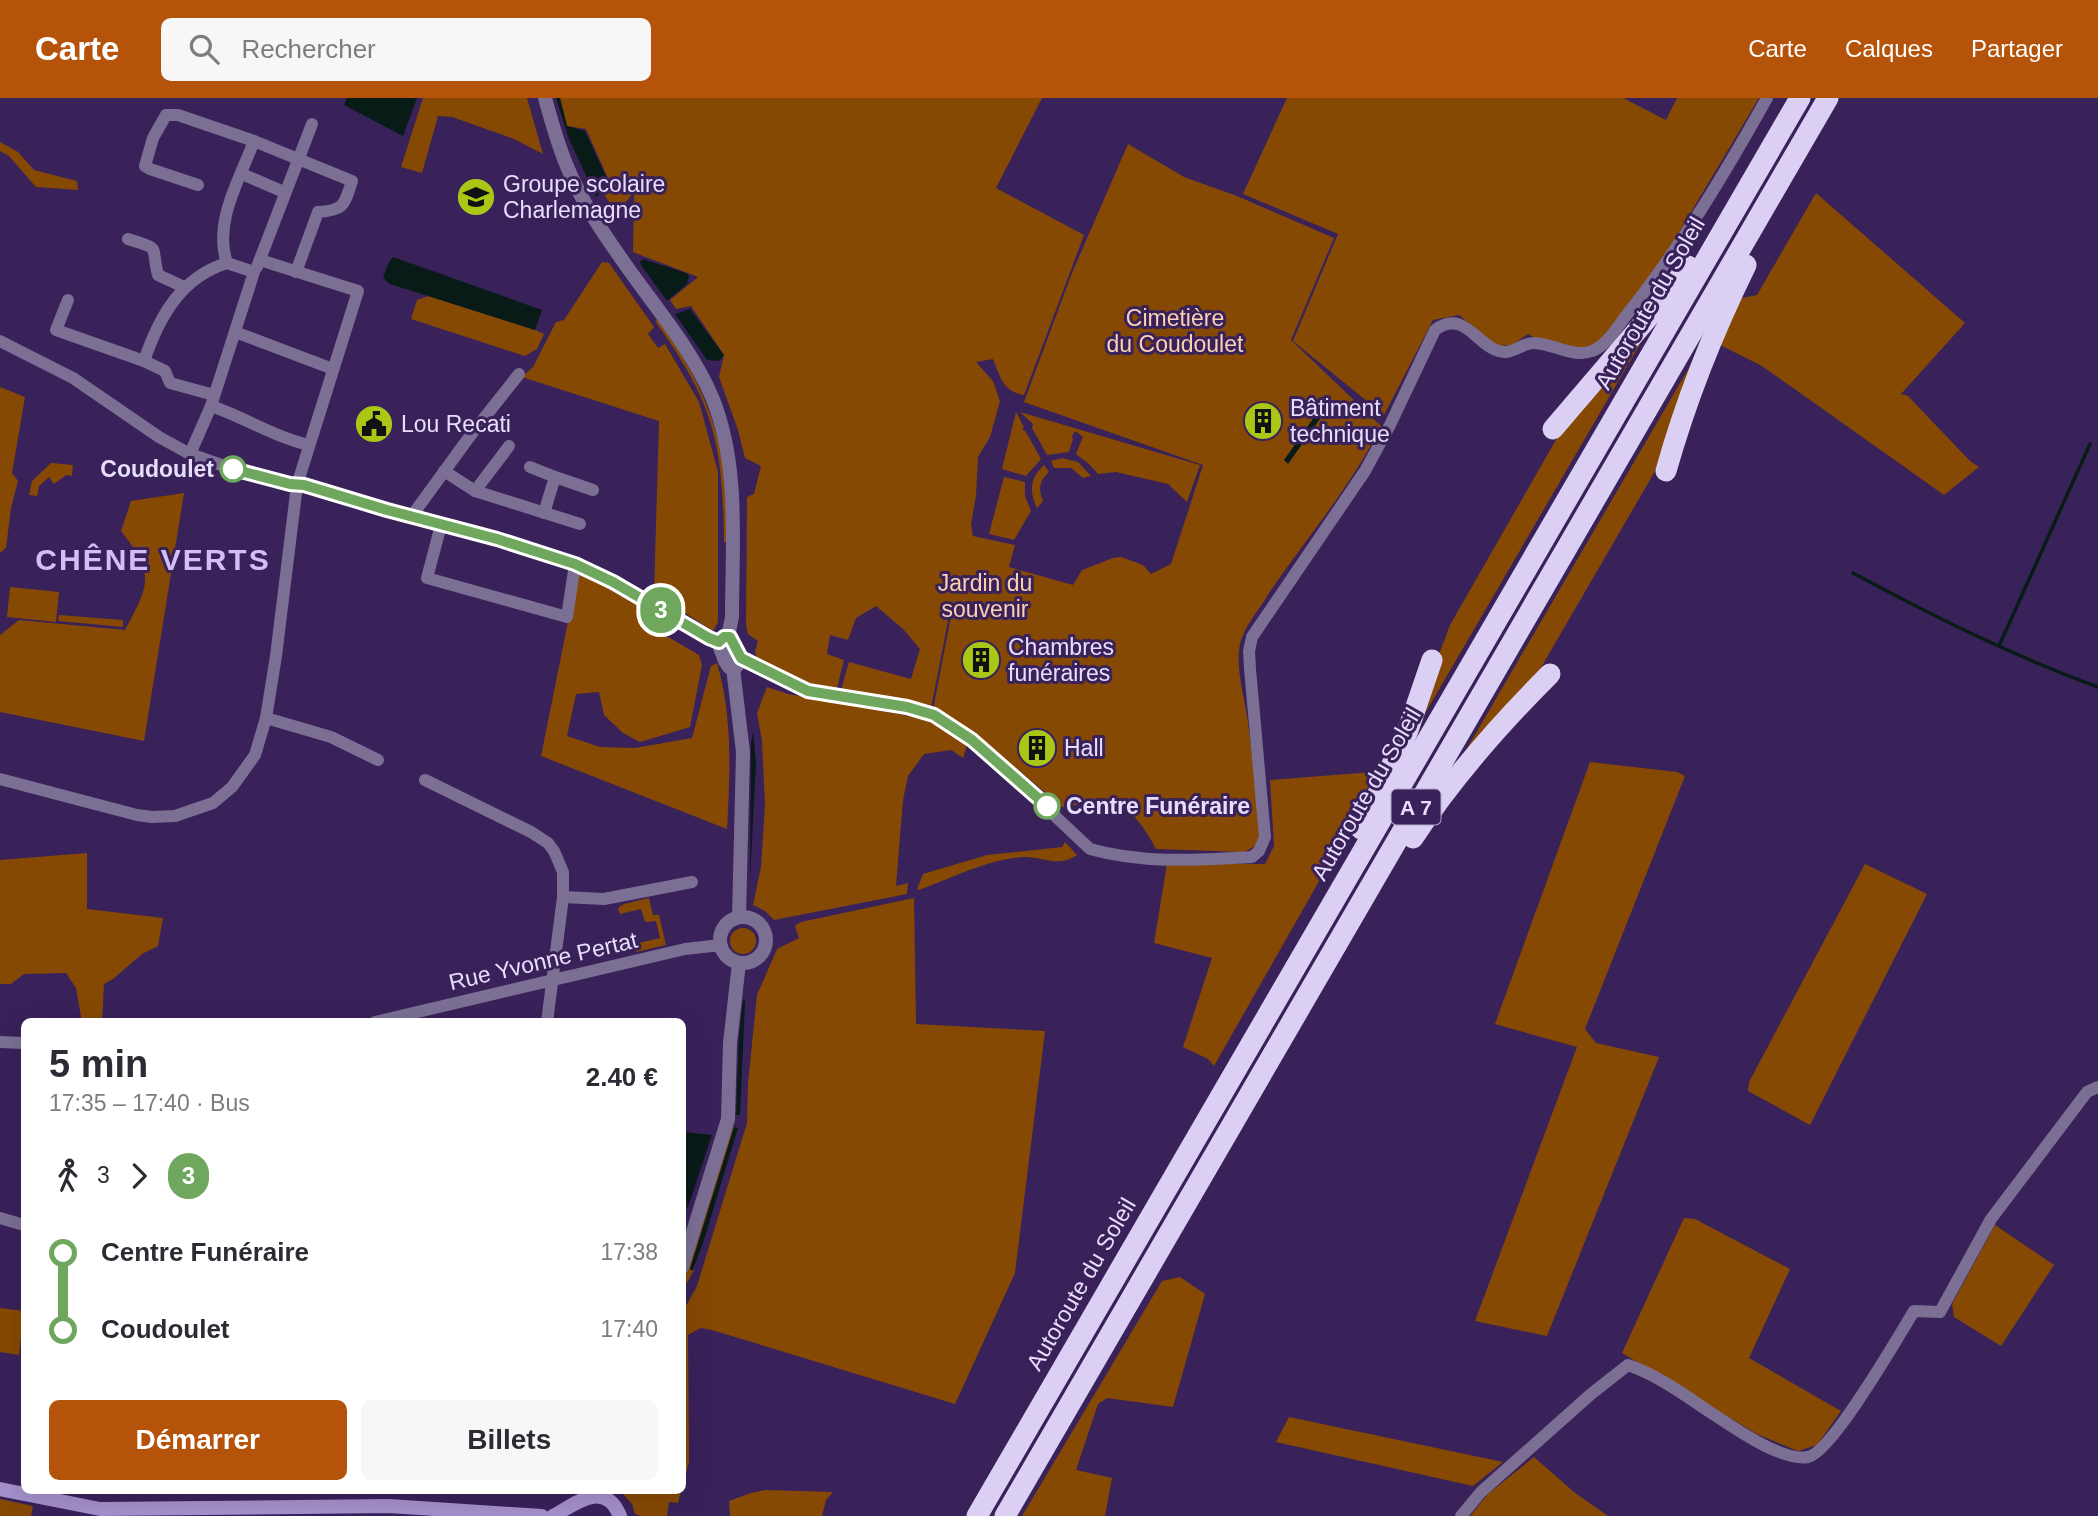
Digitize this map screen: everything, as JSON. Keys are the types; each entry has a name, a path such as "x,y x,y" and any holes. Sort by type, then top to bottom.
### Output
{"highway":[{"name":"Autoroute du Soleil","path":"977,1516 1800,98"},
{"name":"A 7","path":"1005,1516 1828,98"},
{"path":"1553,429 1658,306 1761,165"},
{"path":"1666,471 1678,426 1706,351 1757,242 1781,178"},
{"path":"1232,1076 1245,1032 1359,835 1407,733 1432,660"},
{"path":"1343,932 1372,898 1457,775 1550,674"}],"main road":[{"path":"0,1489 21,1493"},
{"path":"25,1494 100,1509 389,1506 542,1516"},
{"path":"553,1516 570,1511 584,1498 598,1494 611,1502 621,1515"}],"street":[{"path":"545,98 566,165 582,196 623,262 692,358 712,397 725,439 731,473 732,617 724,639"},
{"path":"737,663 808,691 907,707 934,715 956,728 1001,765 1090,849 1161,860 1252,857 1259,851 1265,837 1250,669 1252,636 1365,471 1436,330 1443,324 1462,325 1493,348 1506,352 1534,343 1560,350 1587,353 1596,350 1612,335 1660,274 1767,98"},
{"path":"198,185 145,166 153,138 166,115 178,115 254,141 352,181 344,205 337,211 318,212 296,272"},
{"path":"190,454 212,400 284,192 312,124"},
{"path":"227,263 222,232 226,213 254,141"},
{"path":"242,174 284,192"},
{"path":"128,239 152,247 156,254 158,275 184,286"},
{"path":"0,779 145,817 174,816 213,803 232,787 255,755 266,718 297,485 358,291 296,272 227,263 184,286 156,329 144,361"},
{"path":"68,300 56,330 144,361 165,371 170,383 212,400 288,440 309,445"},
{"path":"235,332 333,369"},
{"path":"0,341 73,379 159,437 190,454 233,469 497,539 575,564 724,639 733,640 737,663 733,685 743,752 739,917"},
{"path":"411,517 519,374"},
{"path":"475,491 509,446"},
{"path":"530,467 593,489"},
{"path":"444,471 475,491 580,524"},
{"path":"544,513 555,477"},
{"path":"441,524 427,578 567,617 575,564"},
{"path":"266,718 331,737 378,760"},
{"path":"425,780 531,832 548,843 554,851 563,872 563,897 547,1018"},
{"path":"563,897 604,899 692,883"},
{"path":"739,917 758,922 765,933 763,951 749,962 727,957 721,945 720,938 726,924 739,917"},
{"name":"Rue Yvonne Pertat","path":"392,1018 685,949 721,945"},
{"path":"686,1254 728,1119 730,1043 740,962"},
{"path":"0,1042 21,1043"},
{"path":"1461,1516 1481,1492 1591,1394 1628,1366 1650,1373 1731,1426 1771,1448 1795,1457 1810,1457 1824,1446 1868,1387 1914,1311 1940,1312 1991,1219 2087,1092 2098,1087"},
{"path":"0,1218 21,1224"}],"green space":[{"path":"423,98 527,98 543,154 514,139 452,117 438,116 422,173 401,167"},
{"path":"560,98 1042,98 996,188 1084,235 1024,395 1007,387 993,359 976,362 993,381 1000,401 990,437 978,457 971,524 973,536 1015,545 1009,567 1073,585 1082,570 1113,558 1121,557 1143,565 1151,574 1171,564 1203,465 1024,402 1072,273 1128,144 1184,177 1237,196 1334,238 1291,340 1381,426 1342,491 1253,618 1240,644 1240,673 1260,834 1255,846 1244,852 1156,849 1142,827 1123,806 1102,800 1064,808 989,746 933,710 951,616 931,708 840,693 849,662 911,679 920,649 903,629 876,606 856,618 848,640 830,635 827,654 844,660 836,692 804,685 758,662 755,652 758,641 748,634 746,625 747,497 754,494 761,466 745,458 719,377 724,355 691,306 676,309 670,300 698,277 633,252 634,192 617,213 602,192 611,185 586,129 567,126"},
{"path":"1287,98 1623,98 1666,120 1677,98 1759,98 1675,239 1658,273 1589,356 1560,353 1528,334 1512,345 1495,346 1459,315 1433,320 1384,415 1293,341 1338,234 1243,194"},
{"path":"0,142 18,152 34,170 77,181 78,190 36,187 9,156 0,151"},
{"path":"1816,193 1965,323 1901,394 1908,396 1970,461 1979,467 1944,495 1762,366 1718,344 1742,298 1757,295"},
{"path":"602,262 609,263 654,327 648,334 658,348 665,344 699,402 718,472 718,622 713,631 665,600 671,590 657,588 654,594 659,421 522,377 533,367 556,322 564,320"},
{"path":"429,296 544,334 537,349 525,356 411,319 417,300"},
{"path":"658,320 693,375 710,414 722,455 726,485 727,542 724,542 721,477 711,425 691,376 655,321"},
{"path":"1647,332 1409,741 1407,740 1450,625 1569,417"},
{"path":"1697,354 1654,473 1533,682 1455,769"},
{"path":"0,387 25,397 12,473 18,481 11,508 6,548 0,553"},
{"path":"1016,412 1024,427 1022,429 1041,459 1026,476 1002,469"},
{"path":"1020,412 1200,465 1187,502 1168,484 1116,472 1098,474 1076,454 1083,437 1077,432 1074,432 1072,437 1069,452 1047,455 1032,428 1033,424"},
{"path":"1062,458 1078,462 1091,476 1083,478 1071,468 1054,468 1051,461"},
{"path":"51,463 73,465 72,476 66,475 54,484 49,477 39,486 37,496 29,495 32,481"},
{"path":"1044,465 1049,472 1041,482 1040,493 1043,501 1037,508 1032,485"},
{"path":"1004,477 1025,482 1025,496 1031,511 1014,540 989,534"},
{"path":"184,493 144,741 0,712 0,635 19,620 125,630 140,601 145,579 139,558 121,531 131,501"},
{"path":"578,572 639,604 654,635 663,634 699,655 702,665 690,727 640,742 623,733 604,715 599,692 576,694 567,736 600,747 635,748 692,738 711,666 717,663 728,725 727,829 541,756"},
{"path":"10,587 59,592 56,622 7,617"},
{"path":"59,615 123,620 123,627 58,621"},
{"path":"767,687 788,694 931,720 967,745 963,758 951,750 924,754 908,776 903,800 896,886 908,883 907,894 774,920 753,905 761,867 765,805 762,741 757,713"},
{"path":"1590,762 1677,772 1685,776 1585,1029 1596,1043 1659,1057 1547,1336 1475,1321 1577,1047 1495,1024"},
{"path":"1373,772 1359,811 1214,1066 1208,1059 1183,1047 1212,958 1154,943 1167,864 1265,864 1274,846 1270,780"},
{"path":"1065,842 1077,855 1070,859 1057,861 1032,857 1011,858 917,889 923,874 987,855 1062,847"},
{"path":"87,853 87,909 163,918 158,946 142,954 104,984 102,1018 81,1018 76,988 66,973 24,974 11,984 0,984 0,860"},
{"path":"1865,864 1927,894 1810,1125 1748,1091 1749,1082"},
{"path":"649,898 653,915 659,915 666,945 636,952 634,944 660,938 656,921 645,922 641,909 620,914 618,908"},
{"path":"914,898 916,1024 1045,1031 1015,1273 955,1404 712,1330 701,1328 688,1335 689,1462 686,1474 686,1306 697,1286 747,1123 748,1083 757,995 777,949 799,938 795,926 801,922"},
{"path":"743,928 752,932 756,941 752,950 743,954 734,950 730,941 734,932"},
{"path":"731,1126 734,1127 690,1269 694,1270 686,1285 686,1273"},
{"path":"1684,1218 1695,1219 1790,1269 1749,1358 1841,1411 1817,1445 1798,1451 1757,1434 1622,1353"},
{"path":"1995,1225 2054,1265 2001,1346 1954,1317 1952,1304"},
{"path":"1180,1277 1205,1294 1173,1407 1107,1398 1098,1404 1076,1470 1112,1478 1105,1516 1022,1516 1162,1281"},
{"path":"0,1308 21,1311 19,1355 0,1352"},
{"path":"1289,1417 1503,1462 1473,1486 1276,1442"},
{"path":"1534,1457 1574,1492 1608,1516 1470,1516 1488,1494"},
{"path":"765,1490 833,1492 826,1500 822,1516 730,1516 729,1501"},
{"path":"623,1494 680,1494 678,1503 669,1502 667,1516 635,1514 632,1504"},
{"path":"0,1499 33,1506 31,1516 0,1516"}],"shaded area":[{"path":"347,98 417,98 403,136 344,105"},
{"path":"556,98 560,98 567,126 585,131 609,183 596,197 569,139"},
{"path":"393,257 542,310 535,330 390,284 383,278"},
{"path":"643,259 686,273 689,276 687,284 667,301 641,265"},
{"path":"690,309 724,355 719,361 707,360 675,314"},
{"path":"1317,413 1322,416 1288,464 1284,460"},
{"path":"753,732 756,762 750,879 751,743"},
{"path":"743,1000 740,1115 736,1115 739,1038"},
{"path":"734,1127 738,1128 692,1271 690,1269"},
{"path":"686,1132 712,1135 687,1210"}],"waterway":[{"path":"1999,646 2090,444"},
{"path":"1853,573 1974,634 2098,687"}],"bus line":[{"name":"3","path":"233,469 290,484 304,485 497,539 575,564 613,582 709,638 719,642 724,637 730,637 741,658 785,682 828,696 907,707 934,715 972,740 1047,806"}],"place":[{"name":"Groupe scolaire Charlemagne","path":"476,197"},
{"name":"Bâtiment technique","path":"1263,421"},
{"name":"Lou Recati","path":"374,424"},
{"name":"Coudoulet","path":"233,469"},
{"name":"Chambres funéraires","path":"981,660"},
{"name":"Hall","path":"1037,748"},
{"name":"Centre Funéraire","path":"1047,806"}],"district":[{"name":"CHÊNE VERTS","path":"153,559"}],"park label":[{"name":"Cimetière du Coudoulet","path":"1175,331"},
{"name":"Jardin du souvenir","path":"985,596"}]}
